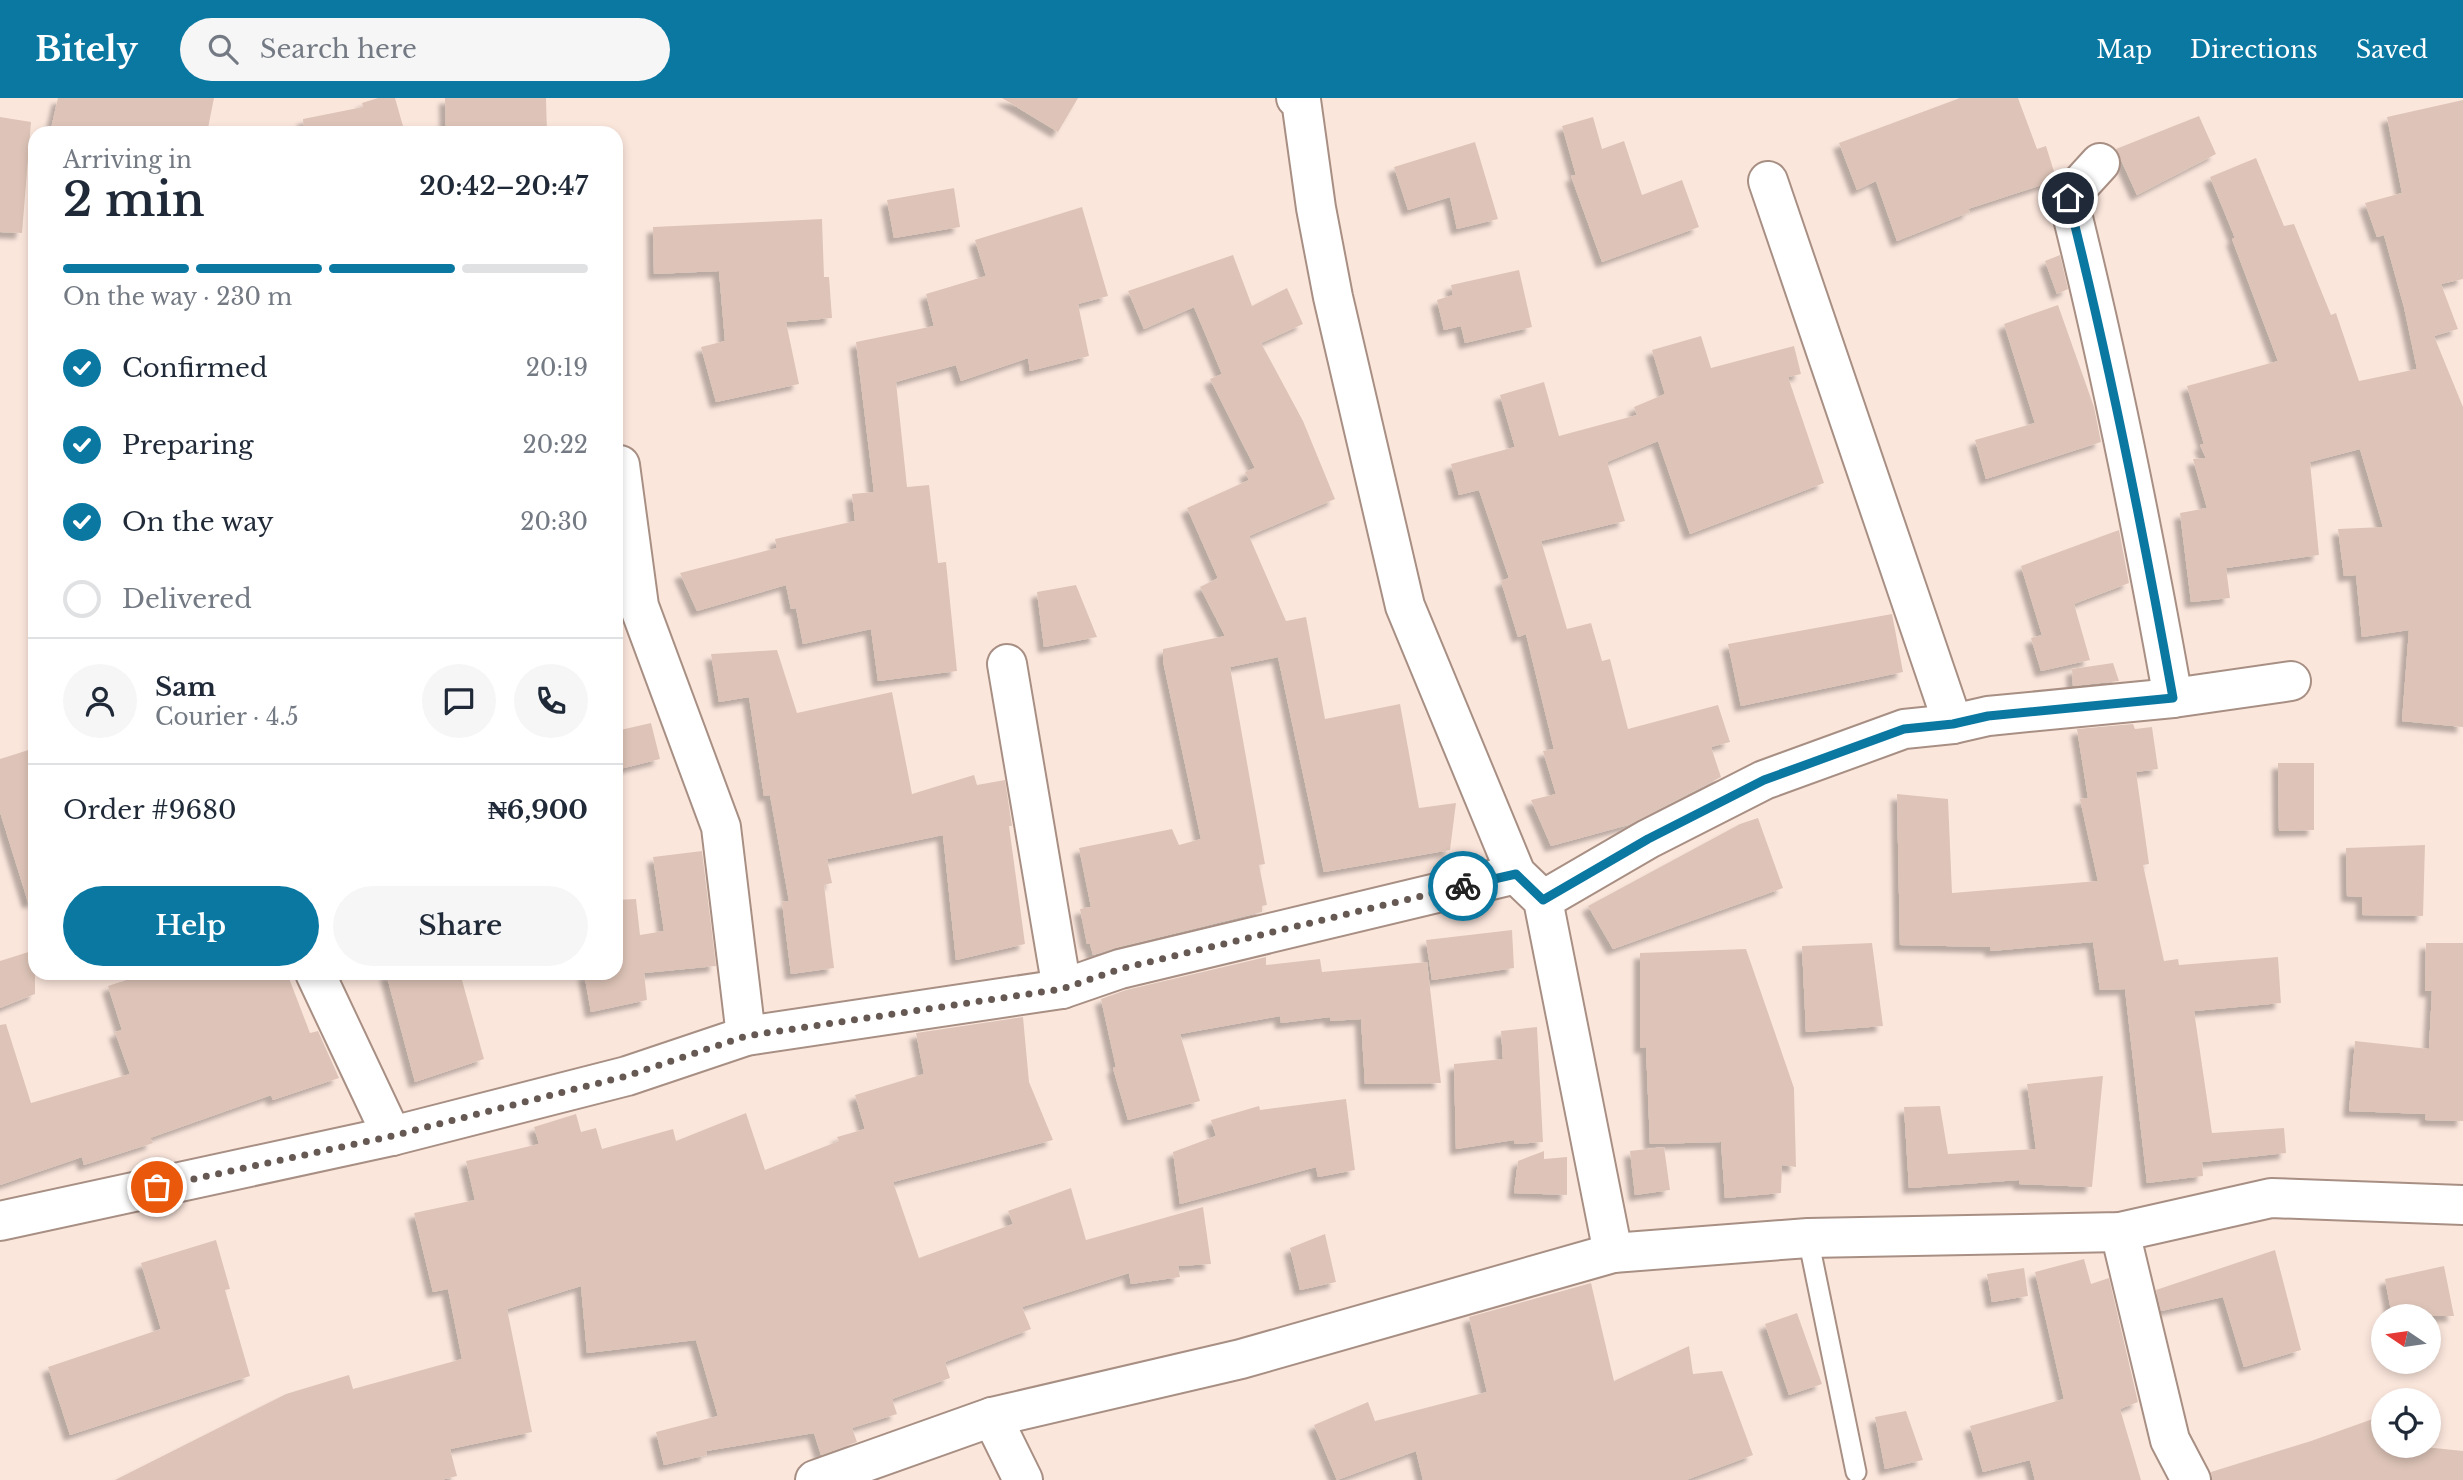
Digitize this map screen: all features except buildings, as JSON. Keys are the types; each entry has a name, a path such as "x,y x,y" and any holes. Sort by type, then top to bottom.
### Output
{"street":[{"path":"1296,98 1301,100 1316,208 1333,297 1405,606 1516,874 1543,900 1613,1253"},
{"path":"2100,163 2068,198 2091,290 2143,531 2173,698"},
{"path":"1768,181 1953,724"},
{"path":"623,487 639,606 721,827 746,1036"},
{"path":"1007,664 1062,989"},
{"path":"1543,900 1648,839 1764,780 1904,729 1953,724 1988,716 2173,698 2291,681"},
{"path":"0,1221 392,1136 627,1076 746,1036 1062,989 1120,969 1516,874"},
{"path":"318,980 392,1136"},
{"path":"815,1480 992,1417 1241,1359 1613,1253 1808,1238 2120,1232 2271,1198 2463,1205"},
{"path":"2120,1232 2170,1440 2191,1480"},
{"path":"992,1417 1023,1480"}],"lane":[{"path":"1808,1238 1856,1472"}],"way so far":[{"path":"157,1187 392,1136 627,1076 746,1036 1062,989 1120,969 1463,886"}],"route":[{"path":"1463,886 1516,874 1543,900 1648,839 1764,780 1904,729 1953,724 1988,716 2173,698 2146,545 2091,290 2068,198"}]}
